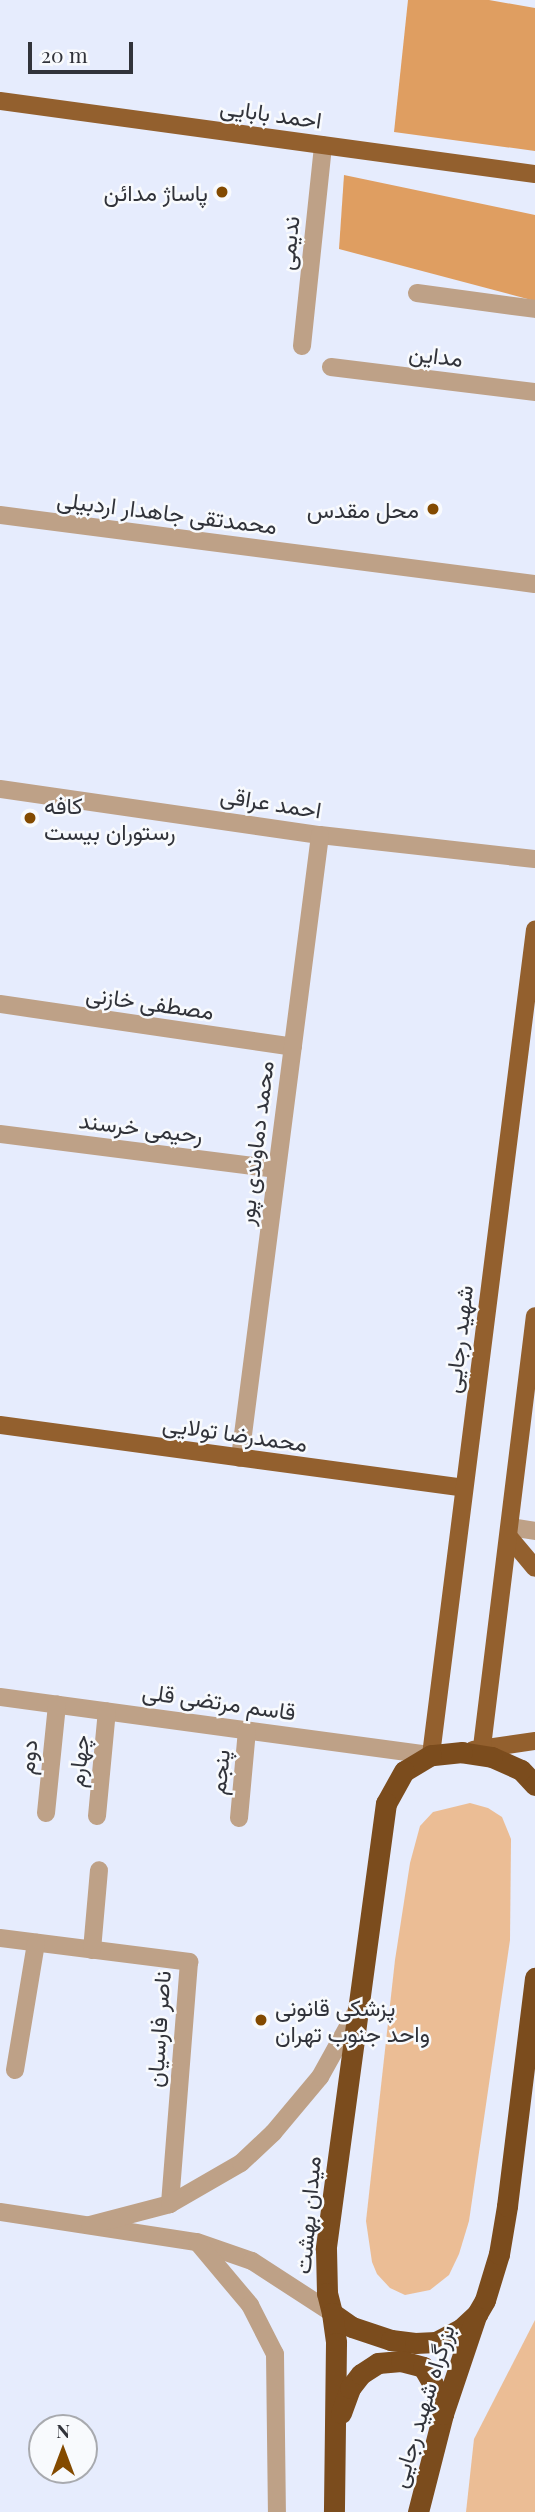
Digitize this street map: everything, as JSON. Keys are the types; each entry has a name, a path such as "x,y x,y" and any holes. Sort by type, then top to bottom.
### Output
{"highway":[{"name":"میدان بهشت","path":"332,2313 327,2293 326,2249 386,1803 404,1771 431,1755 475,1752 521,1770 535,1785"},
{"path":"332,2313 352,2327 377,2337 415,2343 450,2337 477,2314 485,2300 499,2255 535,1978"},
{"path":"332,2313 336,2343 334,2512"},
{"name":"بزرگراه شهید رجایی","path":"418,2512 443,2414 477,2314"},
{"path":"335,2429 350,2388 361,2374 378,2362 401,2361 423,2367 433,2384 443,2414"}],"main road":[{"name":"احمد بابایی","path":"0,101 535,174"},
{"name":"شهید رجایی","path":"431,1755 535,930"},
{"path":"535,1316 510,1532 475,1752 535,1741"},
{"name":"محمدرضا تولایی","path":"0,1425 463,1488"},
{"path":"510,1532 535,1568"}],"street":[{"name":"ندیمی","path":"302,346 323,145"},
{"path":"417,293 535,309"},
{"name":"مداین","path":"331,367 535,392"},
{"name":"محمدتقی جاهدار اردبیلی","path":"0,515 535,584"},
{"name":"احمد عراقی","path":"0,789 320,835 535,859"},
{"name":"محمد دماوندی پور","path":"240,1458 320,835"},
{"name":"مصطفی خازنی","path":"0,1004 293,1047"},
{"name":"رحیمی خرسند","path":"0,1134 277,1169"},
{"path":"510,1532 535,1531"},
{"name":"قاسم مرتضی قلی","path":"0,1697 431,1755"},
{"name":"دوم","path":"46,1813 57,1705"},
{"name":"چهارم","path":"97,1816 107,1711"},
{"name":"پنجم","path":"239,1818 247,1730"},
{"path":"92,1951 99,1870"},
{"name":"ناصر فارسیان","path":"0,1938 189,1962 170,2204"},
{"path":"15,2070 36,1943"},
{"path":"90,2225 170,2204 241,2163 273,2133 320,2077 356,2011"},
{"path":"0,2211 197,2242 252,2261 332,2313"},
{"path":"197,2242 250,2305 275,2354 278,2414 277,2512"},
{"path":"428,2512 430,2470"}],"shaded area":[{"path":"408,0 489,0 535,8 535,151 394,132"},
{"path":"344,175 535,215 535,301 339,249"},
{"path":"470,1803 488,1808 502,1817 511,1839 510,1940 469,2221 449,2275 430,2290 405,2295 390,2288 377,2274 372,2262 366,2221 395,1960 410,1863 420,1826 433,1812"},
{"path":"535,2320 535,2512 466,2512 474,2439"}],"place":[{"name":"پاساژ مدائن","path":"222,192"},
{"name":"محل مقدس","path":"433,509"},
{"name":"کافه رستوران بیست","path":"30,818"},
{"name":"پزشکی قانونی واحد جنوب تهران","path":"261,2020"}]}
